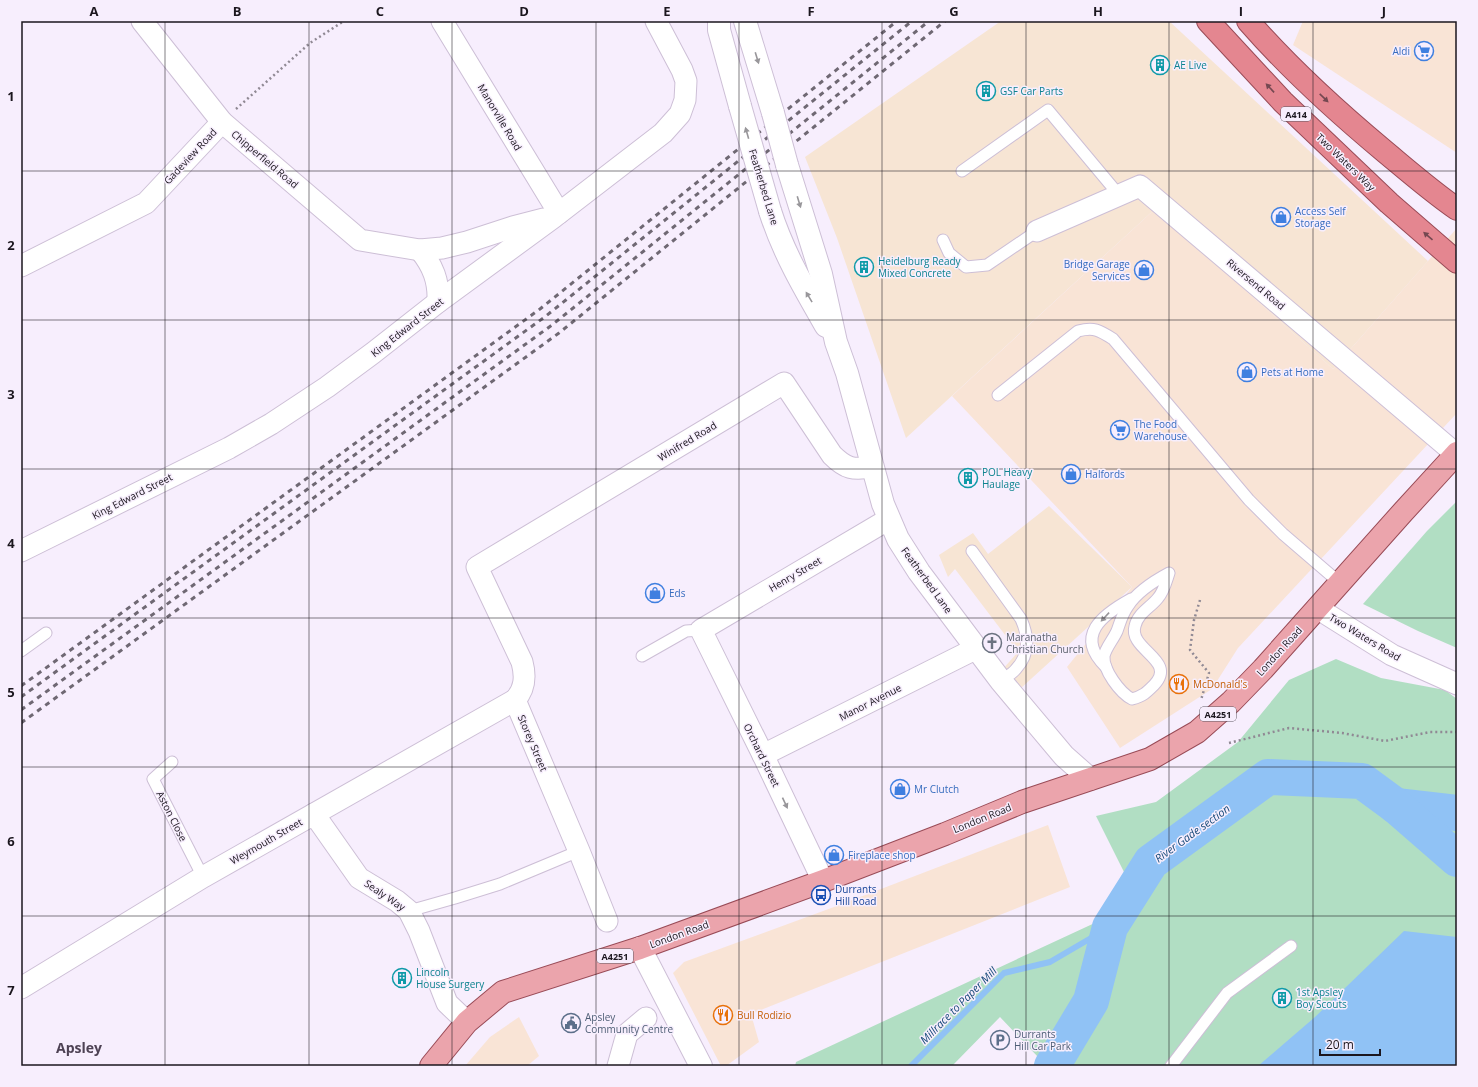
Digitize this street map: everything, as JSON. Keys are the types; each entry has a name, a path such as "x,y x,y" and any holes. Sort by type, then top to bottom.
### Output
{"highway":[{"name":"Two Waters Way","path":"1208,21 1283,102 1389,203 1457,262"},
{"path":"1248,21 1275,52 1340,114 1453,206"}],"main road":[{"name":"London Road","path":"431,1066 467,1022 503,992 640,948 823,881 945,834 1022,802 1150,758 1197,732 1231,702 1457,454"}],"street":[{"name":"Chipperfield Road","path":"142,21 222,122 360,240 420,250 442,248 556,215"},
{"name":"Manorville Road","path":"442,21 556,215"},
{"name":"King Edward Street","path":"21,552 229,448 271,424 373,353 438,302 556,215 663,133 680,114 685,100 686,81 682,70 656,21"},
{"name":"Featherbed Lane","path":"719,21 719,30 775,228 790,262 836,342"},
{"name":"Featherbed Lane","path":"745,21 821,274 836,342 847,373 872,467 888,519 911,560 1001,681 1064,756 1090,779"},
{"name":"Gadeview Road","path":"21,266 146,203 222,122"},
{"name":"Riversend Road","path":"1037,231 1140,186 1457,454"},
{"path":"420,250 429,261 435,272 438,302"},
{"name":"Winifred Road","path":"515,700 520,695 524,687 524,670 522,662 477,567 784,383 832,455 840,463 846,467 854,468 872,467"},
{"name":"Henry Street","path":"701,630 888,519"},
{"name":"Two Waters Road","path":"1317,608 1392,655 1457,684"},
{"name":"Orchard Street","path":"701,630 823,881"},
{"name":"Manor Avenue","path":"763,755 977,648"},
{"name":"Weymouth Street","path":"21,988 203,877 515,700"},
{"name":"Storey Street","path":"515,700 607,921"},
{"name":"Sealy Way","path":"314,814 360,878 397,901 409,911 419,931 447,1003 467,1022"},
{"path":"640,948 701,1066"},
{"path":"618,1066 627,1034 646,1018"}],"lane":[{"path":"962,170 1048,110 1119,195"},
{"path":"943,240 949,253 966,267 980,266 987,265 1037,231"},
{"path":"998,395 1078,331 1090,328 1102,332 1113,339 1249,500 1283,534 1340,583"},
{"path":"972,552 1021,619 1026,631 1027,647 1024,658 1016,670 1001,681"},
{"path":"1169,573 1165,586 1158,598 1142,613 1134,633 1136,639 1158,663 1161,674 1160,679 1144,695 1132,699 1126,696 1110,676 1106,667 1104,657 1106,651 1116,634 1125,610 1137,596 1159,578 1169,573"},
{"path":"1106,667 1098,660 1094,652 1091,643 1093,633 1104,617 1113,609 1137,596"},
{"path":"642,656 686,631 701,630"},
{"path":"21,651 46,633"},
{"name":"Aston Close","path":"172,762 152,779 203,877"},
{"path":"409,911 500,884 579,851"},
{"path":"1171,1066 1227,993 1291,946"}],"path":[{"name":"Gadeview Road","path":"222,122 310,43 344,21"},
{"path":"1197,732 1197,711 1209,673 1190,650 1194,620 1200,600"},
{"path":"1229,743 1289,728 1342,733 1385,741 1430,732 1457,732"}],"shaded area":[{"path":"1001,21 1169,21 1428,261 1333,369 1155,209 906,438 837,238 805,157"},
{"path":"1303,21 1457,21 1457,153 1293,45"},
{"path":"1155,209 1333,369 1457,228 1457,413 1238,648 1212,689 1120,748 1067,667 1132,587 952,396"},
{"name":"POL Heavy Haulage","path":"1049,506 1132,587 1020,689 1002,670 1018,652 955,569 948,577 939,555 973,533 988,554"},
{"path":"1048,825 1070,887 751,1014 759,1042 726,1066 721,1066 673,973 684,962 834,907"},
{"path":"519,1017 539,1056 527,1066 465,1066 490,1037"}],"green space":[{"path":"1457,501 1457,648 1363,604 1427,531"},
{"path":"1336,659 1381,678 1445,690 1457,699 1457,1066 1033,1066 1038,1057 1000,1017 952,1066 795,1066 796,1062 1099,921 1126,876 1096,816 1156,802 1238,742 1289,680"}],"water":[{"path":"1404,931 1457,937 1457,1066 1258,1066 1315,1017"}],"waterway":[{"name":"River Gade section","path":"1052,1066 1091,1001 1110,927 1151,862 1268,777 1362,781 1396,806 1457,859"},
{"path":"1396,806 1457,813"},
{"name":"Millrace to Paper Mill","path":"911,1066 1004,973 1050,962 1110,927"}],"railway":[{"path":"21,686 540,309 897,21"},
{"path":"21,697 546,316 912,21"},
{"path":"21,710 552,325 929,21"},
{"path":"21,723 559,333 945,21"}],"place":[{"name":"Aldi","path":"1424,51"},
{"name":"AE Live","path":"1160,65"},
{"name":"GSF Car Parts","path":"986,91"},
{"name":"Access Self Storage","path":"1281,217"},
{"name":"Heidelburg Ready Mixed Concrete","path":"864,267"},
{"name":"Bridge Garage Services","path":"1144,270"},
{"name":"Pets at Home","path":"1247,372"},
{"name":"The Food Warehouse","path":"1120,430"},
{"name":"Halfords","path":"1071,474"},
{"name":"POL Heavy Haulage","path":"968,478"},
{"name":"Eds","path":"655,593"},
{"name":"Maranatha Christian Church","path":"992,643"},
{"name":"McDonald's","path":"1179,684"},
{"name":"Mr Clutch","path":"900,789"},
{"name":"Fireplace shop","path":"834,855"},
{"name":"Durrants Hill Road","path":"821,895"},
{"name":"Lincoln House Surgery","path":"402,978"},
{"name":"1st Apsley Boy Scouts","path":"1282,998"},
{"name":"Bull Rodizio","path":"723,1015"},
{"name":"Apsley Community Centre","path":"571,1023"},
{"name":"Durrants Hill Car Park","path":"1000,1040"}],"district":[{"name":"Apsley","path":"79,1047"}]}
